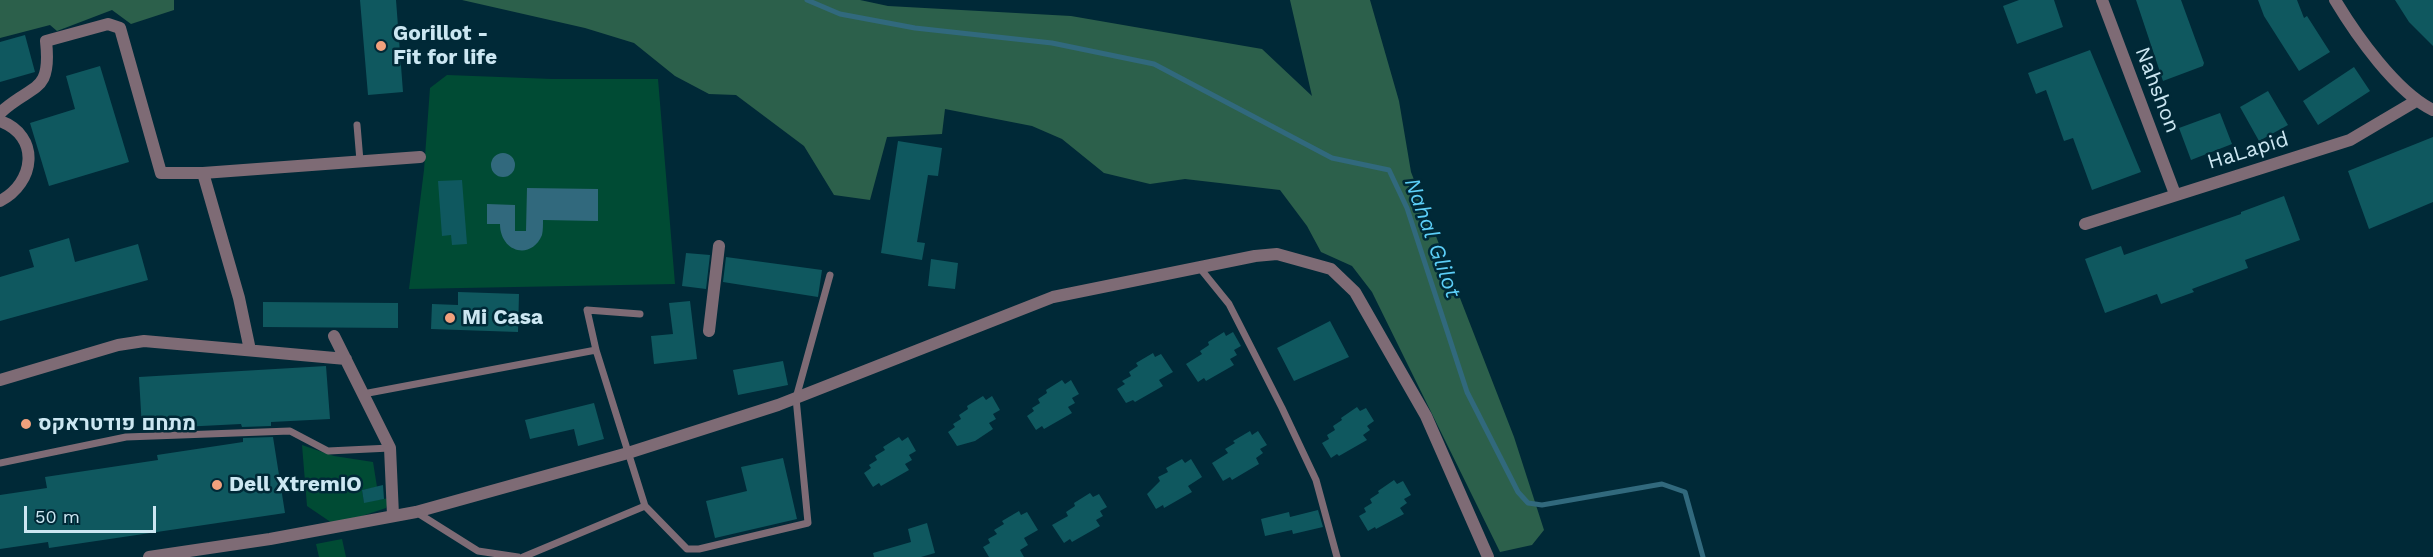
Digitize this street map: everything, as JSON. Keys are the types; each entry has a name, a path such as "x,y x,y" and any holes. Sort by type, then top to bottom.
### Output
{"street":[{"name":"Nahshon","path":"2102,0 2175,194"},
{"path":"2335,0 2355,33 2415,101 2433,110"},
{"path":"0,113 11,103 36,88 45,78 49,65 46,41 108,24 120,28 161,173 203,173 420,157"},
{"name":"HaLapid","path":"2085,224 2350,140 2415,101"},
{"path":"0,121 18,132 26,144 29,158 27,172 21,185 0,201"},
{"path":"203,173 239,298 250,350"},
{"path":"709,331 719,246"},
{"path":"149,557 270,539 416,512 628,453 796,398 1053,297 1199,267 1277,254 1330,269 1355,292 1426,416 1488,557"},
{"path":"334,336 390,448 393,515"},
{"path":"0,380 118,345 144,341 346,359"}],"lane":[{"path":"357,125 360,161"},
{"path":"1199,267 1229,304 1287,418 1316,480 1337,557"},
{"path":"640,314 587,310 596,350 645,506 687,549 699,549 808,523 796,398 830,275"},
{"path":"363,394 596,350"},
{"path":"0,463 126,437 291,431 328,451 390,448"},
{"path":"523,557 645,506"},
{"path":"416,512 478,551 518,557"}],"green space":[{"path":"0,0 174,0 174,10 131,24 112,10 57,31 50,25 0,38"},
{"path":"462,0 860,0 888,6 1071,16 1262,49 1312,96 1290,0 1370,0 1399,101 1411,172 1514,437 1544,530 1532,545 1500,552 1372,292 1352,266 1321,252 1307,226 1280,190 1185,179 1150,184 1104,173 1062,139 1032,126 945,109 942,134 887,137 870,200 834,195 804,146 736,95 709,94 675,76 634,43 585,28"},
{"path":"447,75 552,79 658,79 675,284 409,289 424,170 430,88"},
{"path":"302,445 334,456 373,462 377,487 362,490 364,502 390,498 386,508 335,525 307,506"},
{"path":"342,539 346,557 319,557 316,544"}],"water":[{"path":"503,153 512,156 515,165 512,174 503,177 494,174 491,165 494,156"},
{"path":"527,188 598,189 598,221 543,220 542,235 531,248 517,250 510,247 501,234 500,224 487,224 487,204 515,205 515,231 526,231"}],"building":[{"name":"Gorillot - Fit for life","path":"360,0 396,0 403,92 368,95"},
{"path":"2019,0 2054,0 2063,27 2017,44 2003,6"},
{"path":"2136,0 2181,0 2204,63 2203,66 2163,81"},
{"path":"2258,0 2297,0 2304,18 2307,16 2330,52 2299,71 2264,16"},
{"path":"2395,0 2433,0 2433,46 2409,22"},
{"path":"25,35 35,72 0,82 0,42"},
{"path":"2090,50 2141,172 2092,190 2073,138 2064,141 2046,90 2036,94 2028,73"},
{"path":"100,66 129,162 49,186 30,123 75,109 66,76"},
{"path":"2354,67 2370,91 2318,125 2303,101"},
{"path":"2268,91 2288,125 2259,141 2240,107"},
{"path":"2220,113 2232,144 2191,160 2179,128"},
{"path":"2433,137 2433,202 2369,229 2348,171"},
{"path":"898,141 942,148 938,176 928,175 917,242 925,243 922,260 881,253"},
{"path":"462,180 467,244 452,245 451,235 442,236 438,181"},
{"path":"2284,196 2300,240 2245,260 2248,268 2192,289 2194,292 2161,304 2157,294 2105,313 2085,259 2121,246 2124,255 2241,214 2241,212"},
{"path":"69,238 75,262 138,244 148,280 0,321 0,277 34,267 29,250"},
{"path":"686,253 710,255 706,289 682,286"},
{"path":"726,257 822,270 818,297 723,282"},
{"path":"931,259 958,263 955,289 928,286"},
{"path":"458,292 519,294 518,332 431,329 432,304 458,305"},
{"path":"690,301 697,359 654,364 651,336 673,334 669,303"},
{"path":"263,302 398,303 398,328 263,327"},
{"path":"1330,321 1349,357 1294,381 1277,348"},
{"path":"1224,332 1226,336 1233,332 1241,346 1234,350 1237,355 1230,359 1234,365 1206,381 1204,378 1198,382 1186,364 1202,354 1200,351 1209,345 1208,342"},
{"path":"1153,353 1155,357 1161,354 1173,372 1159,380 1163,386 1135,402 1133,400 1126,403 1117,389 1125,384 1122,381 1131,376 1129,372 1138,366 1136,363"},
{"path":"783,361 788,385 738,395 733,370"},
{"path":"326,366 330,419 271,422 271,426 242,427 241,424 142,429 139,377"},
{"path":"1062,380 1065,384 1071,380 1079,394 1072,398 1075,403 1068,407 1072,413 1044,429 1042,426 1036,430 1027,416 1034,411 1032,408 1040,403 1038,399 1047,393 1046,390"},
{"path":"983,396 986,400 992,396 1000,410 993,414 996,419 989,423 993,429 975,441 957,446 948,432 955,427 953,424 961,419 959,415 968,409 967,406"},
{"path":"594,403 604,439 578,446 574,429 530,439 525,420"},
{"path":"1357,407 1360,411 1366,408 1374,421 1367,426 1370,430 1363,435 1367,440 1331,458 1322,443 1329,439 1327,435 1335,430 1333,426"},
{"path":"1250,431 1252,435 1258,431 1267,445 1260,449 1263,453 1256,458 1259,464 1232,480 1230,477 1223,481 1212,463 1228,453 1225,449 1235,443 1233,441"},
{"path":"273,437 285,513 49,548 48,542 0,549 0,495 47,488 45,477 158,460 157,455 243,442 243,438"},
{"path":"899,437 902,441 908,437 916,451 909,455 912,460 905,464 909,470 881,486 879,483 873,487 864,473 871,468 869,465 877,460 875,456 885,450 883,447"},
{"path":"783,458 797,519 715,538 706,501 747,491 741,467"},
{"path":"1182,459 1185,463 1191,459 1202,477 1188,486 1192,492 1164,508 1163,505 1156,509 1147,494 1160,481 1158,477 1168,472 1166,468"},
{"path":"1394,480 1397,484 1403,481 1411,495 1404,499 1407,503 1400,508 1404,514 1368,531 1359,516 1366,512 1364,508 1372,503 1370,499"},
{"path":"383,485 384,499 364,503 362,490"},
{"path":"1090,493 1093,497 1099,494 1107,507 1100,511 1103,516 1096,520 1100,526 1072,542 1070,539 1064,543 1052,525 1068,516 1066,512 1075,506 1074,503"},
{"path":"1318,510 1323,527 1293,534 1292,530 1265,536 1261,519 1289,512 1290,517"},
{"path":"1019,511 1021,515 1027,512 1038,530 1024,538 1028,545 1020,550 1024,557 989,557 983,547 990,543 988,539 997,534 994,530 1004,524 1002,521"},
{"path":"927,523 935,553 921,557 874,557 873,553 911,542 908,529"}],"waterway":[{"name":"Nahal Glilot","path":"807,0 840,14 915,28 1052,43 1154,64 1332,158 1389,170 1407,208 1467,392 1518,492 1528,503 1542,505 1662,484 1685,492 1703,557"}],"place":[{"name":"Gorillot - Fit for life","path":"381,46"},
{"name":"Mi Casa","path":"450,318"},
{"name":"מתחם פודטראקס","path":"26,424"},
{"name":"Dell XtremIO","path":"217,485"}]}
